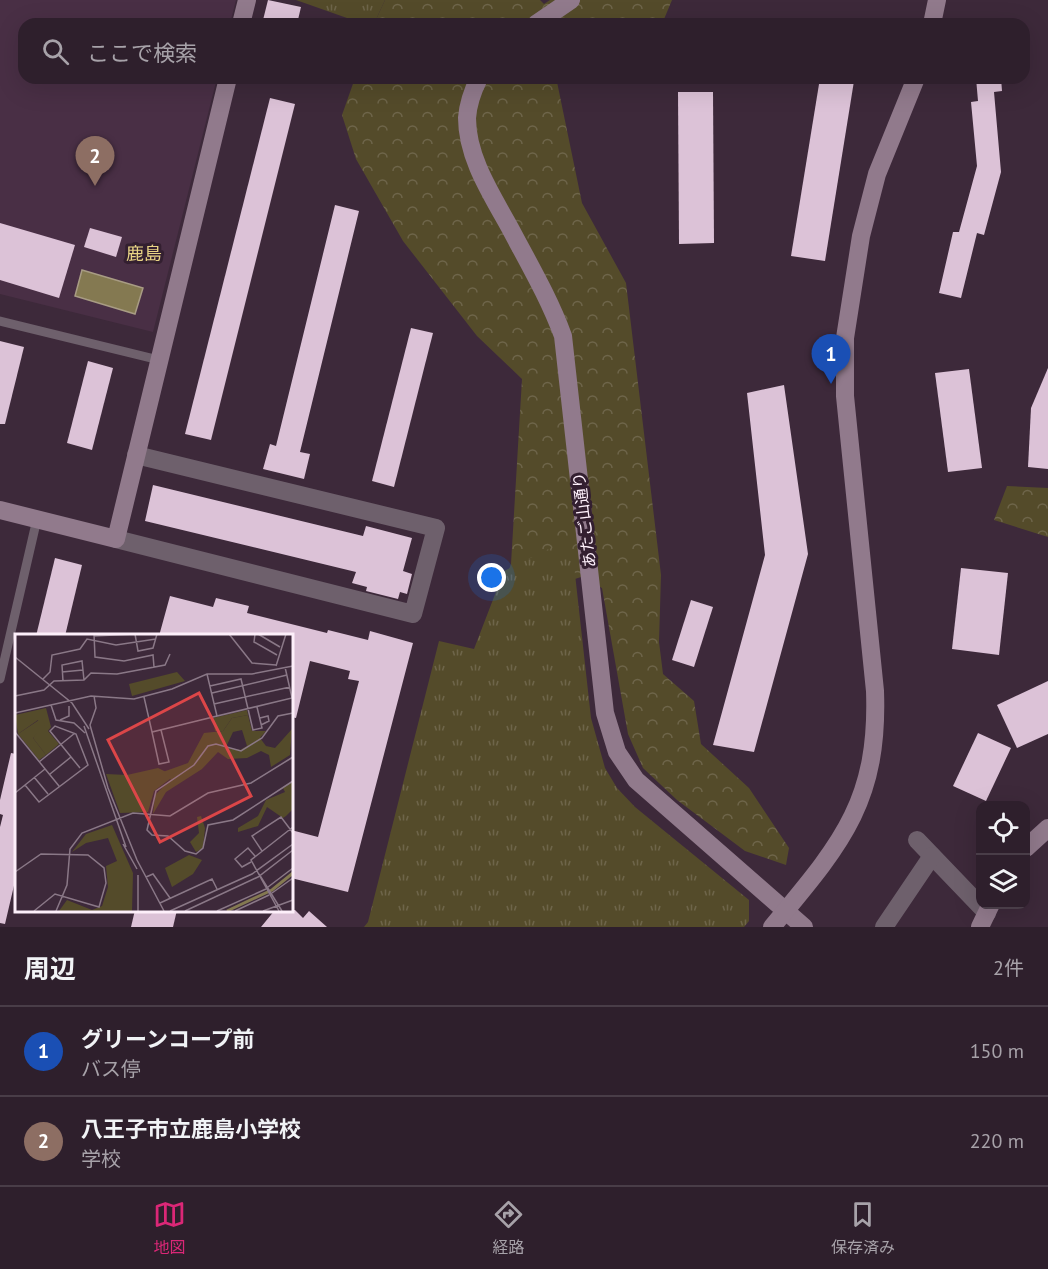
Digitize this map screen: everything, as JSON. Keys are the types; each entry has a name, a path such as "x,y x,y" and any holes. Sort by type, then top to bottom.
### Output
{"street":[{"path":"242,18 247,0"},
{"path":"545,18 571,0"},
{"path":"933,18 937,0"},
{"path":"116,539 227,84"},
{"name":"あたご山通り","path":"476,84 472,91 467,117 470,141 480,171 550,303 563,336 605,713 618,752 636,780 804,927"},
{"path":"772,927 834,850 850,822 865,789 875,741 875,691 845,396 845,338 861,236 877,174 914,84"},
{"path":"0,510 413,614 436,528 136,454"},
{"path":"1030,844 1048,828"},
{"path":"916,840 986,915"},
{"path":"884,927 932,856"}],"lane":[{"path":"0,321 159,360"},
{"path":"0,679 37,519"}],"shaded area":[{"path":"0,0 236,0 232,18 18,18 18,84 215,84 153,332 0,294"},
{"path":"82,270 143,288 135,314 75,296"}],"green space":[{"path":"296,0 385,0 377,18 347,18"},
{"path":"385,0 540,0 544,4 550,0 672,0 664,18 377,18"},
{"path":"353,84 557,84 582,203 626,283 661,575 659,642 663,674 694,701 701,744 749,788 789,848 786,865 745,851 677,800 643,768 628,734 602,588 581,577 541,590 484,639 511,564 522,379 477,336 403,241 356,159 342,115"},
{"path":"1007,486 1048,488 1048,537 994,520"},
{"path":"571,538 591,718 605,768 617,788 635,807 749,900 749,921 744,927 364,927 368,922 439,641 474,649 504,571"}],"building":[{"path":"268,0 301,7 298,18 264,18"},
{"path":"819,84 854,84 825,261 791,256"},
{"path":"977,84 1001,84 1002,91 994,92 1001,172 984,235 977,233 961,298 939,293 953,232 959,232 977,166 971,102 978,101"},
{"path":"678,92 713,92 714,243 679,244"},
{"path":"270,98 295,104 211,440 185,434"},
{"path":"335,205 359,211 300,452 310,454 304,479 263,469 270,444 276,446"},
{"path":"0,223 75,245 59,298 0,280"},
{"path":"90,228 122,237 116,257 84,247"},
{"path":"411,328 433,333 394,487 372,481"},
{"path":"0,341 24,347 5,424 0,424"},
{"path":"88,361 113,368 92,450 67,443"},
{"path":"1048,368 1048,469 1028,467 1031,408"},
{"path":"969,369 982,468 948,472 935,373"},
{"path":"784,385 808,554 754,752 713,745 765,555 747,393"},
{"path":"153,485 363,536 366,526 412,538 403,571 412,574 407,594 400,592 398,599 366,591 367,587 352,583 356,572 145,521"},
{"path":"55,558 82,565 65,634 36,634"},
{"path":"961,568 1008,573 999,655 952,649"},
{"path":"170,596 213,607 216,598 249,606 247,613 327,633 328,630 368,640 370,631 413,643 348,892 292,878 292,830 318,837 359,681 348,679 350,671 310,661 296,718 292,717 292,634 160,634"},
{"path":"691,600 713,607 694,667 672,660"},
{"path":"1048,681 1048,734 1017,748 997,705"},
{"path":"978,733 1011,748 986,801 953,786"},
{"path":"11,753 15,754 15,881 5,924 0,923 0,827 3,815 0,814 0,800"},
{"path":"295,910 303,918 309,911 327,927 261,927 273,912"},
{"path":"135,912 177,912 173,927 131,927"}],"place":[{"name":"八王子市立鹿島小学校","path":"95,186"},
{"name":"グリーンコープ前","path":"831,384"}],"district":[{"name":"鹿島","path":"144,253"}]}
